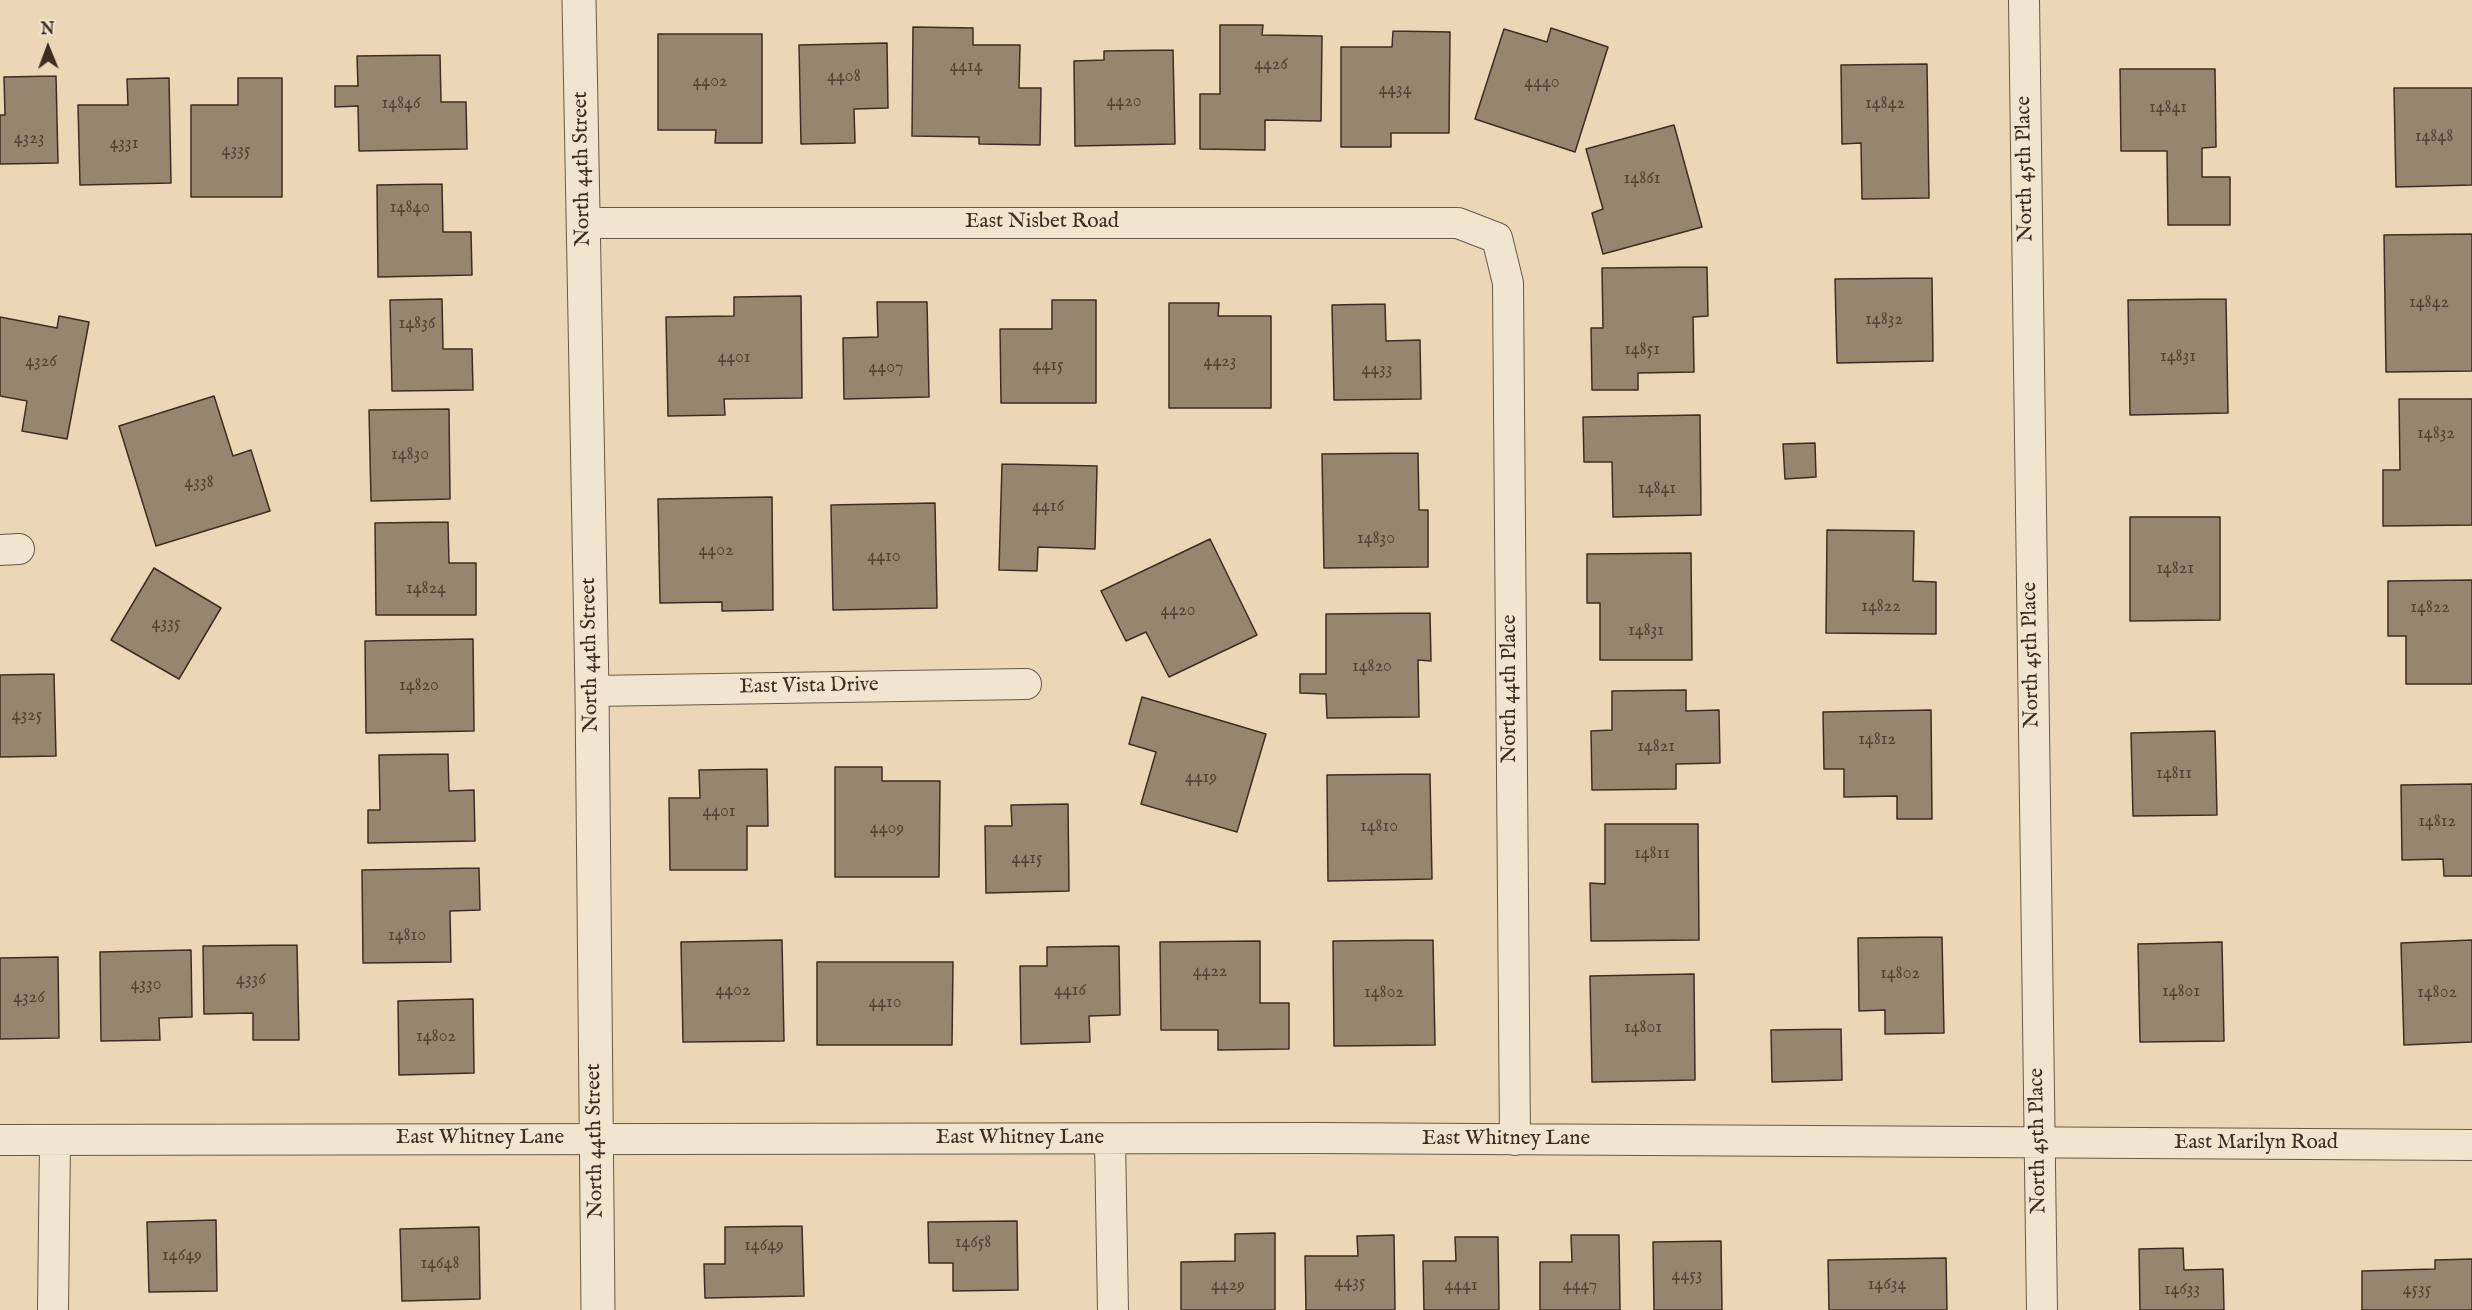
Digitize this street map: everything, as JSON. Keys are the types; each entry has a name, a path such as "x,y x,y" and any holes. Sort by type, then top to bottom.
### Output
{"street":[{"name":"North 44th Street","path":"579,0 585,223 592,691 598,1310"},
{"name":"North 45th Place","path":"2024,0 2042,1310"},
{"name":"East Nisbet Road","path":"585,223 1458,223 1497,238"},
{"name":"North 44th Place","path":"1497,238 1508,283 1515,1140"},
{"name":"East Vista Drive","path":"592,691 1026,684"},
{"name":"East Whitney Lane","path":"0,1140 595,1138 2002,1140 2039,1143"},
{"path":"1110,1140 1113,1310"},
{"path":"53,1310 56,1141"},
{"name":"East Marilyn Road","path":"2039,1143 2472,1145"}],"building":[{"path":"1220,25 1263,25 1262,35 1322,36 1321,121 1265,120 1265,150 1200,149 1200,94 1220,94"},
{"path":"913,27 973,28 973,45 1020,45 1019,88 1041,88 1040,145 979,144 979,137 912,136"},
{"path":"1551,28 1608,47 1575,152 1475,119 1504,29 1547,42"},
{"path":"1393,31 1450,32 1449,133 1391,133 1391,147 1341,147 1341,47 1392,47"},
{"path":"658,34 762,34 762,143 715,143 716,130 658,130"},
{"path":"887,43 888,108 854,109 855,143 801,144 799,45"},
{"path":"1173,50 1175,144 1075,146 1074,61 1104,60 1104,51"},
{"path":"440,55 441,102 466,102 467,149 359,151 358,106 335,107 335,86 358,86 357,56"},
{"path":"1927,64 1929,198 1862,199 1861,143 1842,144 1841,65"},
{"path":"2120,69 2215,69 2216,147 2202,148 2202,177 2230,177 2230,225 2168,225 2167,151 2121,151"},
{"path":"56,76 58,163 0,164 0,115 5,115 4,77"},
{"path":"169,78 171,183 80,185 78,105 128,105 127,79"},
{"path":"238,78 282,78 282,197 191,197 191,105 238,105"},
{"path":"2394,88 2472,88 2472,185 2396,187"},
{"path":"1674,125 1702,227 1603,254 1592,213 1603,209 1586,149"},
{"path":"442,184 443,232 471,232 472,275 378,277 377,185"},
{"path":"2472,234 2472,371 2386,372 2384,235"},
{"path":"1707,267 1708,316 1693,317 1694,372 1638,373 1638,390 1592,390 1591,328 1603,328 1602,268"},
{"path":"1932,278 1933,361 1837,363 1835,279"},
{"path":"801,296 802,398 724,399 725,415 668,416 666,317 734,316 734,297"},
{"path":"442,299 443,349 472,349 473,390 392,391 390,300"},
{"path":"2226,299 2228,413 2130,415 2128,300"},
{"path":"1052,300 1096,300 1096,403 1001,403 1000,329 1052,329"},
{"path":"877,302 927,302 929,397 844,399 843,338 878,337"},
{"path":"1169,303 1219,303 1218,316 1271,316 1271,408 1169,408"},
{"path":"1385,304 1386,341 1420,340 1421,399 1334,400 1332,305"},
{"path":"59,316 89,322 67,439 22,431 27,401 0,396 0,317 57,328"},
{"path":"214,396 233,456 251,450 270,511 156,546 119,426"},
{"path":"2399,399 2472,399 2472,525 2383,526 2383,470 2400,470"},
{"path":"449,409 450,499 371,501 369,410"},
{"path":"1700,415 1701,515 1613,517 1612,462 1584,462 1583,417"},
{"path":"1815,443 1816,477 1785,479 1783,444"},
{"path":"1418,453 1419,510 1428,510 1428,567 1324,568 1322,454"},
{"path":"1002,464 1097,466 1095,549 1038,547 1037,571 999,570"},
{"path":"772,497 773,610 722,611 722,602 660,603 658,499"},
{"path":"935,503 937,608 833,610 831,505"},
{"path":"2130,517 2220,517 2220,620 2130,621"},
{"path":"448,522 449,563 476,563 476,615 376,615 375,523"},
{"path":"1827,530 1914,531 1913,581 1936,582 1936,634 1826,633"},
{"path":"1210,539 1257,635 1169,677 1146,632 1126,641 1101,591"},
{"path":"1691,553 1692,660 1600,660 1600,603 1587,603 1587,554"},
{"path":"154,568 221,608 179,679 111,640"},
{"path":"2472,580 2472,684 2406,684 2406,636 2388,636 2388,581"},
{"path":"1430,613 1431,661 1418,660 1419,717 1327,718 1326,694 1300,693 1300,674 1326,674 1326,614"},
{"path":"473,639 474,731 366,733 365,641"},
{"path":"54,674 56,756 0,757 0,675"},
{"path":"1686,690 1686,711 1719,710 1720,763 1676,764 1676,789 1592,790 1591,731 1612,730 1612,691"},
{"path":"1142,697 1266,734 1237,832 1141,804 1156,752 1129,744"},
{"path":"1931,710 1932,819 1897,819 1897,796 1844,797 1844,769 1824,769 1823,712"},
{"path":"2215,731 2217,815 2133,816 2131,733"},
{"path":"448,754 449,791 474,790 475,841 368,843 368,810 380,810 379,755"},
{"path":"835,767 882,767 882,781 940,781 939,877 835,877"},
{"path":"767,769 768,826 747,826 747,870 670,870 669,798 700,798 699,770"},
{"path":"1430,774 1432,879 1328,881 1327,775"},
{"path":"2472,784 2472,876 2444,876 2443,859 2402,860 2401,785"},
{"path":"1068,804 1069,891 986,893 985,826 1012,826 1011,805"},
{"path":"1605,824 1698,824 1699,940 1591,941 1590,883 1605,884"},
{"path":"479,868 480,910 450,911 451,962 363,963 362,870"},
{"path":"1942,937 1944,1033 1885,1034 1885,1010 1859,1011 1858,938"},
{"path":"782,940 784,1041 683,1042 681,942"},
{"path":"1433,940 1435,1045 1334,1046 1333,941"},
{"path":"2472,940 2472,1042 2404,1045 2401,943"},
{"path":"1260,941 1260,1003 1289,1003 1289,1049 1218,1050 1218,1030 1161,1030 1160,942"},
{"path":"2222,942 2224,1041 2140,1042 2138,944"},
{"path":"297,945 299,1040 253,1040 253,1013 204,1014 203,946"},
{"path":"1119,946 1120,1015 1089,1016 1090,1042 1021,1044 1020,966 1047,966 1047,947"},
{"path":"191,950 192,1017 159,1018 160,1040 101,1041 100,952"},
{"path":"58,957 59,1038 0,1039 0,958"},
{"path":"817,962 953,962 952,1045 817,1045"},
{"path":"1694,974 1695,1080 1592,1082 1590,976"},
{"path":"473,999 474,1073 399,1075 398,1001"},
{"path":"1841,1029 1842,1080 1772,1082 1771,1030"},
{"path":"216,1220 217,1291 149,1292 147,1222"},
{"path":"1017,1221 1018,1290 953,1291 953,1263 929,1263 928,1222"},
{"path":"802,1226 804,1296 705,1298 704,1264 725,1264 725,1227"},
{"path":"479,1227 480,1299 402,1301 400,1229"},
{"path":"1275,1233 1275,1310 1181,1310 1181,1262 1235,1261 1235,1234"},
{"path":"1394,1235 1395,1310 1306,1310 1305,1256 1358,1256 1357,1236"},
{"path":"1571,1235 1619,1235 1620,1310 1540,1310 1540,1262 1572,1262"},
{"path":"1455,1237 1498,1237 1499,1310 1424,1310 1423,1261 1456,1261"},
{"path":"1721,1241 1722,1310 1654,1310 1653,1242"},
{"path":"2183,1248 2184,1270 2223,1269 2224,1310 2140,1310 2139,1249"},
{"path":"1946,1258 1947,1310 1829,1310 1828,1260"},
{"path":"2472,1259 2472,1310 2362,1310 2362,1271 2435,1269 2435,1260"}]}
